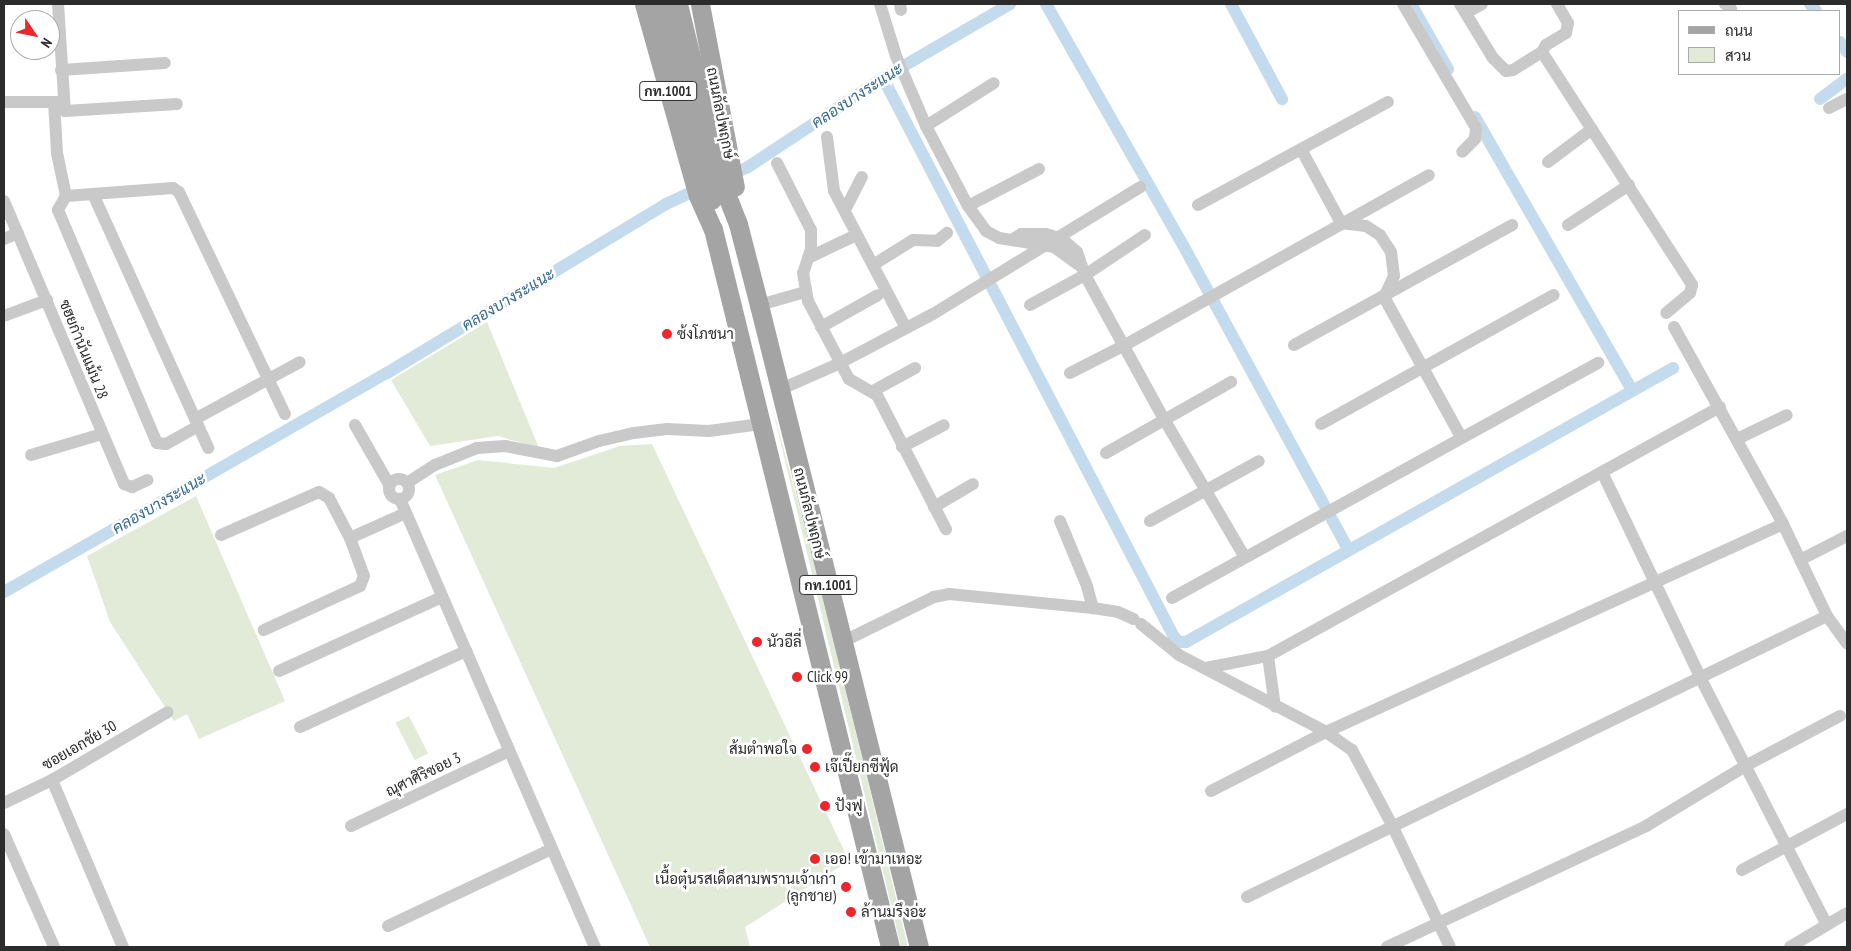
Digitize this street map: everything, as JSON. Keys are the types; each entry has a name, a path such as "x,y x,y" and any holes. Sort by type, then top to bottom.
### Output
{"main road":[{"name":"ถนนกัลปพฤกษ์","path":"644,4 714,177 738,224 918,947"},
{"name":"ถนนกัลปพฤกษ์","path":"662,4 714,177"},
{"name":"ถนนกัลปพฤกษ์","path":"678,4 714,177"},
{"name":"ถนนกัลปพฤกษ์","path":"700,4 714,177 713,229 890,947"}],"street":[{"path":"58,4 61,70 57,153 66,196 58,210 157,443 166,444 196,422 268,378 300,362"},
{"path":"880,4 896,56 926,126 968,206 986,232 999,238 1013,239 1025,244 1045,244 1060,250 1084,271"},
{"path":"1403,4 1476,128 1474,139 1462,152"},
{"path":"1482,4 1463,9 1493,58 1506,71 1513,70 1542,52 1546,45 1569,28 1557,4"},
{"path":"1542,52 1692,285 1690,293 1666,313"},
{"path":"61,70 165,64"},
{"path":"926,126 994,84"},
{"path":"1829,108 1847,99"},
{"path":"4,102 58,102"},
{"path":"58,102 66,112 177,104"},
{"path":"1198,205 1388,102"},
{"path":"1548,162 1592,129"},
{"path":"827,137 834,191 906,328"},
{"path":"1301,149 1342,223"},
{"path":"777,163 811,230 812,241 808,258 803,266 805,292 838,364 849,379 873,391 946,529"},
{"path":"968,206 1039,169"},
{"path":"1070,373 1205,301 1429,175"},
{"path":"845,210 862,177"},
{"path":"1568,225 1628,185"},
{"path":"780,390 838,364 978,288 1045,244 1140,187"},
{"path":"66,196 173,188 179,192 285,414"},
{"path":"93,194 208,448"},
{"name":"ซฮยกำนันแม้น 28","path":"4,201 124,484 132,488 148,480"},
{"path":"1342,223 1366,226 1380,235 1391,252 1394,276 1384,297"},
{"path":"1294,344 1384,297 1512,225"},
{"path":"1013,239 1033,232 1058,237 1077,252 1084,271 1164,419 1244,556"},
{"path":"4,239 18,233"},
{"path":"873,265 913,240 936,241 947,233"},
{"path":"1030,305 1145,235"},
{"path":"808,258 850,238"},
{"path":"759,305 805,292"},
{"path":"821,327 878,295"},
{"path":"1321,424 1554,295"},
{"path":"1384,297 1461,437"},
{"path":"4,316 47,300"},
{"path":"1674,327 1720,407 1783,524 1827,616 1847,644"},
{"path":"1172,598 1244,556 1330,511 1598,363"},
{"path":"873,391 915,368"},
{"path":"1106,453 1231,382"},
{"path":"1206,668 1268,656 1720,407"},
{"path":"1737,439 1787,415"},
{"path":"407,483 442,462 477,448 505,446 557,456 599,441 634,433 667,429 709,431 761,424"},
{"path":"355,425 390,486 392,495 400,499 593,947"},
{"path":"902,447 944,425"},
{"path":"31,455 102,434"},
{"path":"1150,521 1259,461"},
{"path":"1602,472 1701,679 1747,765 1786,848 1827,925"},
{"path":"390,486 399,479 407,483"},
{"path":"400,499 409,492 407,483"},
{"path":"934,507 973,484"},
{"path":"220,535 319,492 329,498 350,538 364,576 360,586 264,630"},
{"path":"350,538 406,513"},
{"path":"1060,521 1087,586 1093,608"},
{"path":"1212,791 1326,732 1655,584 1783,524"},
{"path":"1800,560 1847,536"},
{"path":"842,642 934,596 949,594 1093,608 1118,612 1138,622 1179,655 1275,707 1326,732 1352,750 1392,825 1450,947"},
{"path":"280,671 442,597"},
{"path":"1247,897 1392,825 1701,679 1827,616"},
{"path":"300,727 466,651"},
{"path":"1268,656 1275,707"},
{"name":"ซอยเอกชัย 30","path":"4,803 52,780 168,712"},
{"path":"1387,947 1646,826 1747,765 1840,716"},
{"name":"ณุศาศิริซอย 3","path":"351,826 509,751"},
{"path":"52,780 122,947"},
{"path":"1742,870 1847,814"},
{"path":"4,834 54,947"},
{"path":"388,926 552,849"},
{"path":"1790,947 1847,913"}],"green space":[{"path":"487,322 539,448 498,436 430,446 391,380"},
{"path":"770,398 818,577 908,947 901,947"},
{"path":"652,444 849,861 745,927 750,947 650,947 435,475 478,460 554,468 620,446"},
{"path":"196,496 285,701 199,739 187,714 174,721 110,622 87,556"},
{"path":"409,716 428,753 415,760 396,723"}],"waterway":[{"name":"คลองบางระแนะ","path":"727,176 748,167 883,78 1010,4"},
{"path":"1046,4 1183,245 1348,549"},
{"path":"1231,4 1282,99"},
{"path":"1411,4 1448,69"},
{"path":"1810,4 1815,10"},
{"path":"1841,43 1847,52"},
{"path":"883,78 1174,637 1180,642 1186,642 1673,368"},
{"path":"1820,99 1847,79"},
{"path":"1475,117 1632,390"},
{"name":"คลองบางระแนะ","path":"4,592 387,373 666,204 702,187"}],"place":[{"name":"ซ้งโภชนา","path":"667,334"},
{"name":"นัวอีลี่","path":"757,642"},
{"name":"Click 99","path":"797,677"},
{"name":"ส้มตำพอใจ","path":"807,749"},
{"name":"เจ๊เปี๊ยกซีฟู้ด","path":"815,767"},
{"name":"ปังฟู","path":"825,806"},
{"name":"เออ! เข้ามาเหอะ","path":"815,859"},
{"name":"เนื้อตุ๋นรสเด็ดสามพรานเจ้าเก่า (ลูกชาย)","path":"846,887"},
{"name":"ล้านมรึงอ่ะ","path":"851,912"}]}
